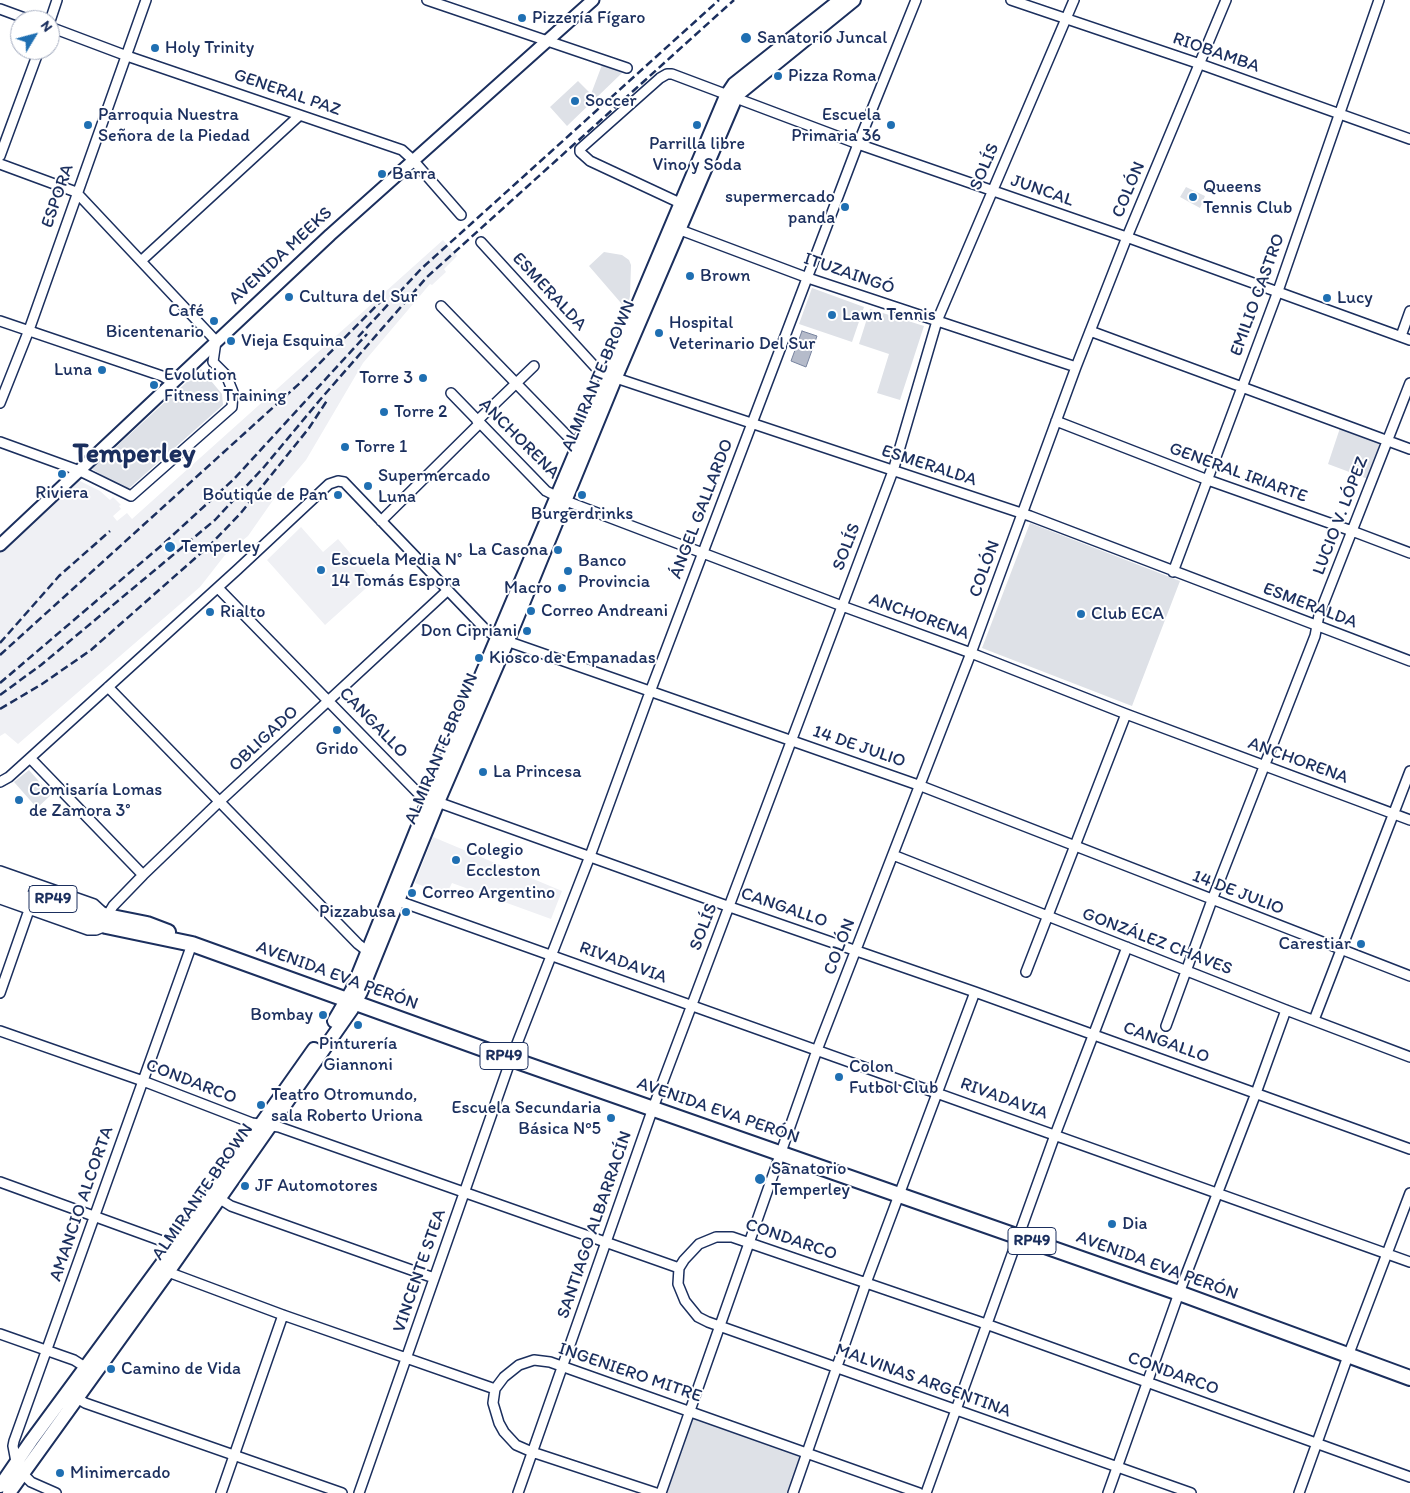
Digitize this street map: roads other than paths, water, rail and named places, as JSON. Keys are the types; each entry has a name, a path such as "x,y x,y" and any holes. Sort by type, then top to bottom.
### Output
{"main road":[{"name":"ALMIRANTE BROWN","path":"0,1488 16,1462 85,1367 266,1125 352,1001 433,801 731,97 734,84 840,0"},
{"name":"ALMIRANTE BROWN","path":"675,228 680,203 731,97 854,0"},
{"name":"ALMIRANTE BROWN","path":"561,499 578,447 612,376"},
{"name":"RP49","path":"0,879 106,921"},
{"name":"RP49","path":"0,890 106,921 154,926 188,942"},
{"name":"ALMIRANTE BROWN","path":"352,1001 367,951 394,899"},
{"name":"AVENIDA EVA PERÓN","path":"188,942 652,1108 1179,1293 1410,1378"},
{"name":"ALMIRANTE BROWN","path":"7,1493 23,1474 220,1199 266,1125"}],"street":[{"name":"ESPORA","path":"0,403 29,330 76,192 146,0"},
{"path":"427,0 628,68"},
{"name":"AVENIDA MEEKS","path":"0,545 216,341 413,160 593,0"},
{"name":"ÁNGEL GALLARDO","path":"511,1058 590,856 650,692 858,144 916,0"},
{"name":"RIOBAMBA","path":"1011,0 1200,64 1410,139"},
{"name":"SOLÍS","path":"652,1108 730,907 790,741 893,471 937,320 1074,0"},
{"name":"COLÓN","path":"661,1493 817,1050 971,653 1090,331 1127,237 1226,0"},
{"name":"EMILIO CASTRO","path":"1173,572 1278,291 1379,0"},
{"name":"GENERAL PAZ","path":"60,31 127,56 402,150 462,215"},
{"path":"0,156 35,60"},
{"name":"JUNCAL","path":"680,203 590,161 580,152 582,147 664,76 672,74 858,144 1127,237 1410,340"},
{"path":"141,261 300,115"},
{"path":"0,164 76,192 216,341 213,362 226,375 233,392 232,407 131,496 80,471 4,443 0,452"},
{"name":"ITUZAINGÓ","path":"675,228 808,278 1076,367"},
{"name":"ESMERALDA","path":"481,242 597,369 612,376 1023,514 1410,662"},
{"path":"441,306 578,447"},
{"path":"1401,336 1410,311"},
{"path":"0,320 162,376 172,382"},
{"path":"1090,331 1410,449"},
{"path":"381,521 534,366"},
{"name":"LUCIO V. LÓPEZ","path":"1166,1026 1212,900 1316,636 1319,615 1410,383"},
{"name":"ANCHORENA","path":"451,393 546,491 561,499 1410,820"},
{"name":"GENERAL IRIARTE","path":"1056,421 1208,480 1410,553"},
{"name":"14 DE JULIO","path":"218,588 329,484 338,481 344,482 486,630 503,639 920,786 1410,976"},
{"path":"0,788 9,777 218,588"},
{"name":"CANGALLO","path":"218,588 418,793 433,801 975,992 1410,1149"},
{"name":"OBLIGADO","path":"106,921 113,906 143,875 448,590"},
{"path":"108,687 358,944 367,951"},
{"path":"1026,972 1126,714"},
{"path":"30,758 143,875"},
{"path":"1314,1020 1410,771"},
{"path":"0,782 9,777"},
{"name":"GONZÁLEZ CHAVES","path":"893,855 1410,1057"},
{"path":"0,870 94,904 106,921 96,930 88,930 0,899"},
{"name":"RIVADAVIA","path":"394,899 1410,1262"},
{"path":"0,994 29,910"},
{"name":"AMANCIO ALCORTA","path":"23,1474 16,1462 14,1441 143,1081 188,942"},
{"path":"926,1493 1055,1134 1128,947"},
{"path":"793,1493 866,1283 975,992"},
{"path":"1108,1493 1179,1293 1286,1010"},
{"name":"CONDARCO","path":"0,1031 143,1081 252,1123 266,1125 464,1191 679,1268 692,1251 707,1240 724,1236 749,1242 986,1324 1410,1476"},
{"name":"VINCENTE STEA","path":"359,1493 511,1058"},
{"name":"SANTIAGO ALBARRACÍN","path":"518,1493 607,1242 652,1108"},
{"path":"0,1182 165,1242 174,1247"},
{"path":"1299,1493 1348,1356 1410,1193"},
{"path":"220,1199 231,1206 434,1278"},
{"name":"MALVINAS ARGENTINA","path":"679,1268 678,1284 685,1301 698,1317 720,1327 1191,1493"},
{"path":"168,1272 283,1315 495,1389 493,1403 499,1423 504,1432 516,1445 656,1493"},
{"path":"221,1493 283,1315"},
{"path":"0,1334 74,1360 85,1367"},
{"name":"INGENIERO MITRE","path":"495,1389 511,1370 525,1362 540,1360 563,1366 690,1410 919,1493"},
{"path":"77,1398 85,1404 342,1493"},
{"path":"23,1474 32,1482 56,1493"},
{"path":"0,1488 7,1493"}],"water":[{"path":"802,331 817,336 806,367 791,361"}],"railway":[{"path":"358,337 421,269 719,0"},
{"path":"0,695 41,665 215,520 264,467 427,277 734,0"},
{"path":"0,655 300,383 386,296"},
{"path":"0,683 162,545 234,479 367,334"},
{"path":"0,709 42,684 91,650 209,546 240,514 309,428 328,399"},
{"path":"0,643 59,576 110,531"}],"place":[{"name":"Pizzería Fígaro","path":"522,18"},
{"name":"Sanatorio Juncal","path":"746,38"},
{"name":"Holy Trinity","path":"155,48"},
{"name":"Pizza Roma","path":"778,76"},
{"name":"Soccer","path":"575,101"},
{"name":"Parroquia Nuestra Señora de la Piedad","path":"88,125"},
{"name":"Parrilla libre Vino y Soda","path":"697,125"},
{"name":"Escuela Primaria 36","path":"891,125"},
{"name":"Barra","path":"382,174"},
{"name":"Queens Tennis Club","path":"1193,197"},
{"name":"supermercado panda","path":"845,207"},
{"name":"Brown","path":"690,276"},
{"name":"Cultura del Sur","path":"289,297"},
{"name":"Lucy","path":"1327,298"},
{"name":"Lawn Tennis","path":"832,315"},
{"name":"Café Bicentenario","path":"214,321"},
{"name":"Hospital Veterinario Del Sur","path":"659,333"},
{"name":"Vieja Esquina","path":"231,341"},
{"name":"Luna","path":"102,370"},
{"name":"Torre 3","path":"423,378"},
{"name":"Evolution Fitness Training","path":"154,385"},
{"name":"Torre 2","path":"384,412"},
{"name":"Torre 1","path":"345,447"},
{"name":"Riviera","path":"62,474"},
{"name":"Supermercado Luna","path":"368,486"},
{"name":"Boutique de Pan","path":"338,495"},
{"name":"Burgerdrinks","path":"582,495"},
{"name":"Temperley","path":"170,547"},
{"name":"La Casona","path":"558,550"},
{"name":"Escuela Media N° 14 Tomás Espora","path":"321,570"},
{"name":"Banco Provincia","path":"568,571"},
{"name":"Macro","path":"562,588"},
{"name":"Correo Andreani","path":"531,611"},
{"name":"Rialto","path":"210,612"},
{"name":"Club ECA","path":"1081,614"},
{"name":"Don Cipriani","path":"527,631"},
{"name":"Kiosco de Empanadas","path":"479,658"},
{"name":"Grido","path":"337,730"},
{"name":"La Princesa","path":"483,772"},
{"name":"Comisaría Lomas de Zamora 3°","path":"19,800"},
{"name":"Colegio Eccleston","path":"456,860"},
{"name":"Correo Argentino","path":"412,893"},
{"name":"Pizzabusa","path":"406,912"},
{"name":"Carestiar","path":"1361,944"},
{"name":"Bombay","path":"323,1015"},
{"name":"Pinturería Giannoni","path":"358,1025"},
{"name":"Colon Futbol Club","path":"839,1077"},
{"name":"Teatro Otromundo, sala Roberto Uriona","path":"261,1105"},
{"name":"Escuela Secundaria Básica Nº5","path":"611,1118"},
{"name":"Sanatorio Temperley","path":"760,1179"},
{"name":"JF Automotores","path":"245,1186"},
{"name":"Dia","path":"1112,1224"},
{"name":"Camino de Vida","path":"111,1369"},
{"name":"Minimercado","path":"60,1473"}],"district":[{"name":"Temperley","path":"134,455"}]}
